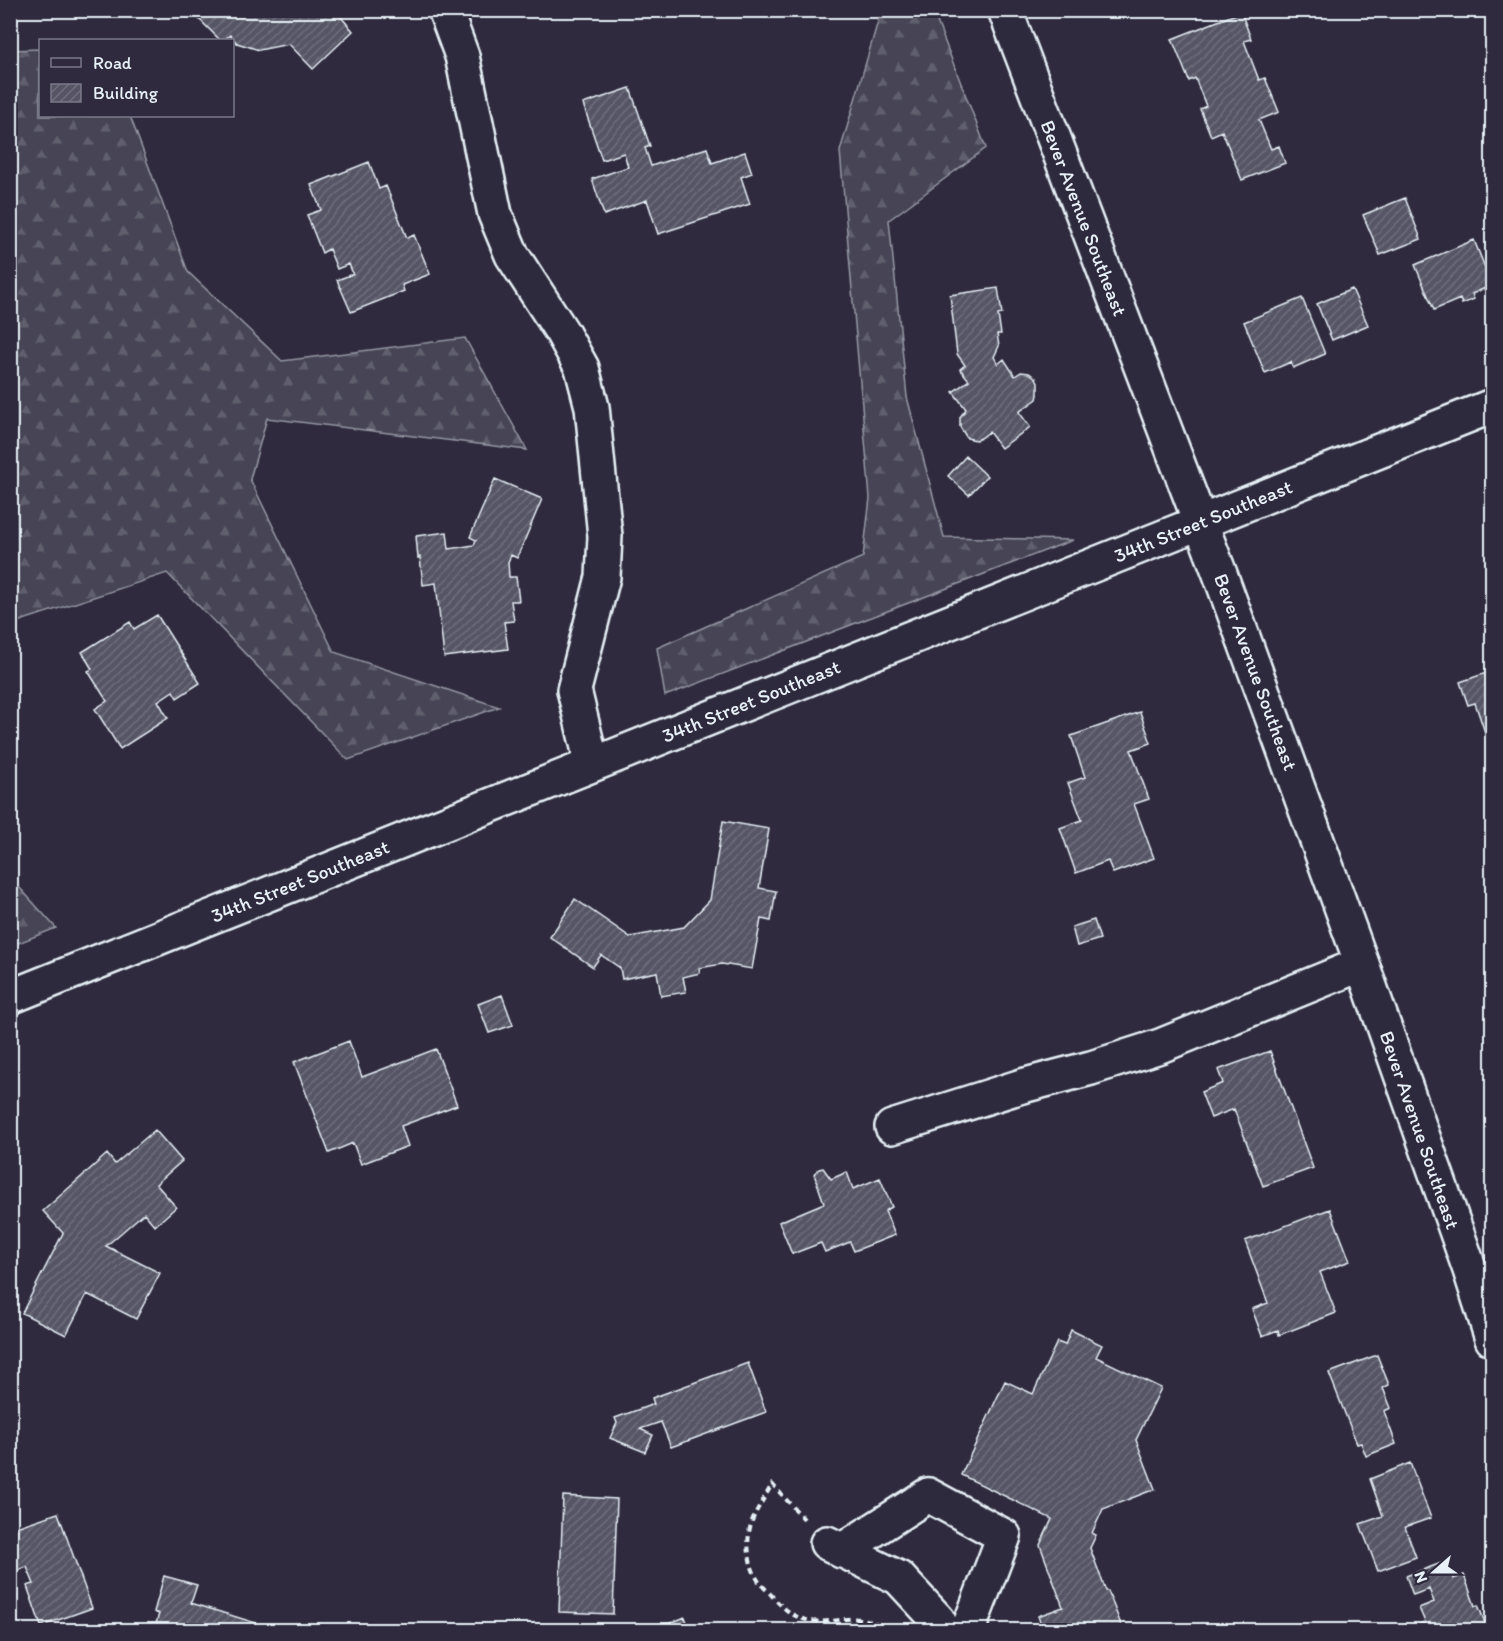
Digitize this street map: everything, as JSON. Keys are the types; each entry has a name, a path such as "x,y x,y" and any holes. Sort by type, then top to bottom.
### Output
{"street":[{"path":"445,10 462,56 495,214 512,255 562,332 582,368 592,407 605,536 603,577 574,690 592,764"},
{"name":"Bever Avenue Southeast","path":"1005,10 1201,522 1362,964 1481,1265 1492,1340"},
{"name":"34th Street Southeast","path":"10,997 1492,406"},
{"path":"892,1127 1160,1046 1362,964"},
{"path":"834,1547 928,1495 1004,1536 968,1630"},
{"path":"834,1547 899,1578 938,1620 943,1630"}],"path":[{"path":"834,1547 772,1484 752,1521 748,1538 748,1552 759,1583 796,1617 817,1621 862,1618 876,1622 888,1630"}],"green space":[{"path":"881,11 933,11 986,148 889,220 907,397 944,537 1073,540 665,696 657,648 863,557 870,498 840,151"},
{"path":"39,49 39,117 130,117 188,272 282,361 465,338 527,450 267,418 250,479 334,652 499,707 348,760 167,573 11,624 11,50"},
{"path":"19,887 56,928 11,946 11,892"}],"building":[{"path":"208,10 322,10 325,14 328,10 335,10 353,31 313,69 289,44 259,50 237,43 230,35 225,39 219,39 199,19"},
{"path":"1241,12 1251,39 1244,41 1259,80 1265,78 1279,112 1259,120 1271,149 1279,146 1285,163 1242,180 1222,131 1211,136 1200,109 1206,106 1195,78 1189,81 1172,39"},
{"path":"630,88 650,146 645,148 651,166 707,148 712,163 745,152 752,173 741,177 750,204 658,234 647,200 604,215 592,179 628,167 624,153 602,160 583,104"},
{"path":"369,162 379,189 386,186 407,238 414,235 430,274 402,285 404,291 351,312 337,280 353,274 349,264 337,269 329,249 322,253 307,215 321,210 311,185"},
{"path":"1405,198 1421,239 1380,255 1363,215"},
{"path":"1474,240 1492,285 1472,294 1474,299 1462,304 1460,299 1434,310 1415,265"},
{"path":"998,288 1002,314 998,315 1001,334 997,334 999,346 994,357 998,364 1004,359 1015,376 1021,372 1029,373 1038,382 1037,399 1019,412 1030,427 1001,448 989,432 976,440 967,438 960,427 960,417 966,409 953,392 969,380 960,369 965,365 957,354 950,295"},
{"path":"1352,289 1368,325 1332,340 1317,304"},
{"path":"1302,298 1325,354 1293,368 1291,362 1265,373 1244,322"},
{"path":"966,456 987,476 969,495 948,476"},
{"path":"495,479 542,499 517,558 511,555 508,562 509,577 516,577 519,601 511,601 514,621 504,622 508,649 444,657 436,583 423,585 416,536 447,532 449,549 474,545 476,540 470,537"},
{"path":"157,615 200,683 177,698 173,691 158,701 168,718 120,749 95,709 107,701 88,671 92,669 82,652 130,622 134,629"},
{"path":"1492,671 1492,753 1475,703 1468,705 1460,682"},
{"path":"1140,712 1151,743 1131,750 1149,799 1134,804 1154,858 1113,873 1108,861 1076,873 1060,828 1082,820 1068,783 1085,777 1071,736"},
{"path":"723,821 769,829 759,888 776,891 771,921 761,919 752,969 722,964 699,968 700,973 683,977 686,992 661,996 657,972 622,979 620,968 601,955 593,967 550,937 575,899 630,937 684,927 710,900"},
{"path":"1094,920 1100,939 1077,946 1072,927"},
{"path":"502,995 513,1025 489,1033 478,1004"},
{"path":"349,1041 362,1077 436,1049 457,1105 401,1126 408,1146 361,1164 353,1143 329,1153 294,1062"},
{"path":"1270,1051 1313,1168 1263,1186 1234,1109 1211,1118 1201,1092 1223,1083 1218,1070"},
{"path":"155,1130 182,1161 156,1184 176,1207 155,1226 144,1213 106,1246 160,1273 136,1319 87,1294 66,1335 22,1313 63,1233 43,1211 107,1154 115,1164"},
{"path":"823,1168 831,1179 847,1172 853,1189 880,1178 892,1207 885,1211 895,1235 854,1251 850,1242 825,1252 821,1243 792,1254 779,1222 824,1203 814,1174"},
{"path":"1330,1209 1350,1261 1320,1272 1336,1313 1279,1335 1278,1330 1262,1336 1252,1309 1268,1303 1245,1241"},
{"path":"1071,1330 1102,1345 1096,1357 1161,1388 1136,1440 1155,1489 1103,1509 1092,1533 1096,1535 1090,1548 1123,1630 1043,1630 1038,1616 1063,1607 1040,1545 1052,1519 961,1475 1005,1381 1033,1394 1057,1342 1065,1345"},
{"path":"1377,1355 1389,1385 1383,1388 1391,1408 1384,1411 1396,1444 1366,1456 1361,1443 1357,1444 1329,1373"},
{"path":"748,1363 766,1412 671,1447 661,1422 640,1429 653,1435 645,1452 610,1438 617,1423 615,1418 654,1404 652,1398"},
{"path":"1410,1463 1431,1518 1405,1527 1416,1557 1378,1571 1360,1524 1383,1516 1370,1479"},
{"path":"563,1496 617,1499 613,1614 559,1612"},
{"path":"58,1513 92,1608 41,1626 27,1586 34,1584 27,1567 12,1572 10,1567 10,1529"},
{"path":"1447,1561 1453,1579 1464,1575 1475,1606 1478,1605 1488,1630 1411,1630 1410,1628 1425,1622 1419,1608 1434,1602 1429,1589 1413,1595 1406,1576"},
{"path":"164,1576 197,1585 191,1603 275,1630 154,1630 159,1614 154,1612"},
{"path":"685,1617 690,1630 654,1630"}]}
